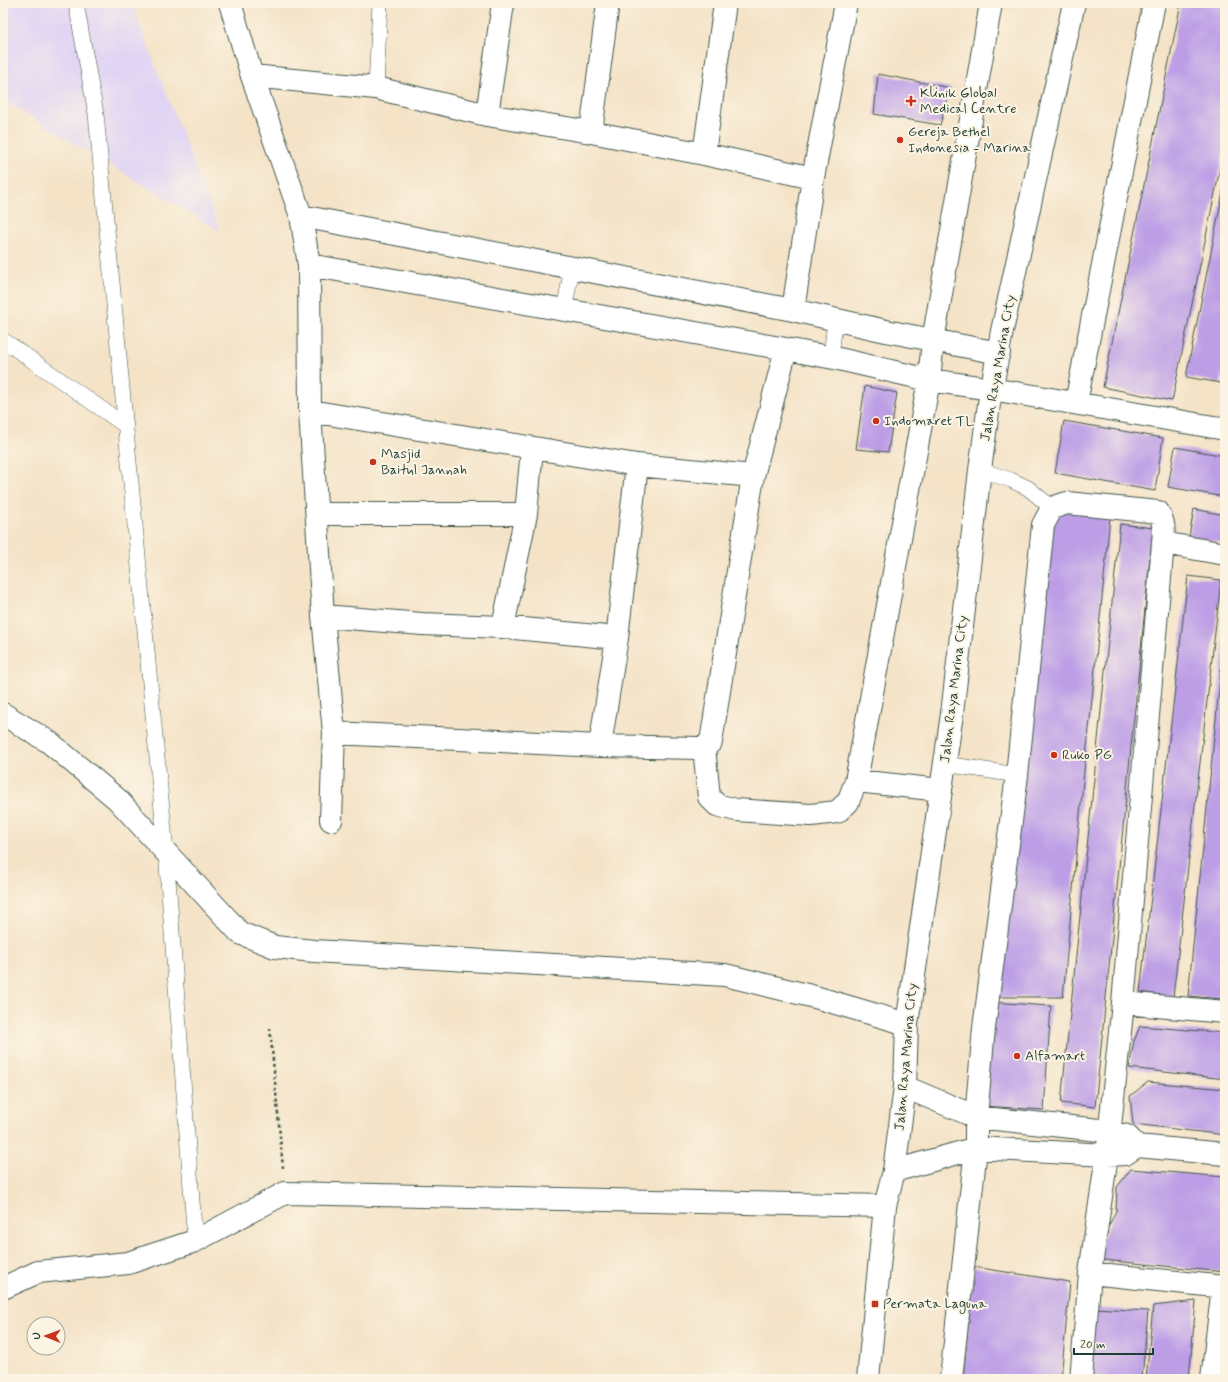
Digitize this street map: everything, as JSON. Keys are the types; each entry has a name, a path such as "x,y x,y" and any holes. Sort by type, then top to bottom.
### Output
{"street":[{"path":"230,3 252,76 301,216 309,264 310,411 323,616 334,733 331,820"},
{"path":"488,115 503,3"},
{"path":"591,132 608,3"},
{"path":"704,154 726,3"},
{"path":"793,310 813,178 846,3"},
{"path":"704,747 709,797 717,805 736,810 811,815 837,812 848,802 856,781 929,380 933,341 991,3"},
{"name":"Jalan Raya Marina City","path":"868,1379 885,1206 894,1171 905,1087 906,1024 952,714 980,470 992,389 1002,330 1074,3"},
{"path":"1076,403 1154,3"},
{"path":"252,76 376,88 488,115 591,132 704,154 813,178"},
{"path":"301,216 793,310 933,341 998,353"},
{"path":"309,264 786,349 929,380 992,389 1225,429"},
{"path":"334,733 600,746 704,747 711,742 753,476 786,349"},
{"path":"310,411 532,449 637,465 753,476"},
{"path":"503,628 526,514 532,449"},
{"path":"600,746 617,638 637,465"},
{"path":"951,1379 976,1148 976,1117 984,1028 1017,775 1043,525 1052,508 1067,503 1158,512 1162,517 1164,525 1123,1003 1107,1155 1090,1272 1081,1379"},
{"path":"317,514 526,514"},
{"path":"1163,543 1225,554"},
{"path":"323,616 422,624 503,628 617,638"},
{"path":"3,714 50,742 116,799 240,933 275,947 314,951 725,975 815,996 906,1024"},
{"path":"856,781 941,790"},
{"path":"1123,1003 1225,1012"},
{"path":"905,1087 976,1117 1109,1131 1127,1136 1137,1146"},
{"path":"894,1171 976,1148 1107,1155 1125,1154 1137,1146 1225,1154"},
{"path":"3,1288 38,1272 128,1263 195,1241 285,1193 885,1206"},
{"path":"1090,1272 1224,1287 1212,1379"}],"lane":[{"path":"76,3 96,114 126,426 166,852 195,1241"},
{"path":"376,88 380,3"},
{"path":"564,310 572,268"},
{"path":"831,358 835,320"},
{"path":"3,340 126,426"},
{"path":"980,470 1011,480 1028,488 1052,508"},
{"path":"945,764 1017,775"}],"path":[{"path":"270,1028 285,1193"}],"shaded area":[{"path":"3,3 131,3 220,231 3,100"}],"building":[{"path":"1181,3 1225,3 1225,144 1172,401 1103,387"},
{"name":"Klinik Global Medical Centre","path":"878,74 951,88 940,125 874,114"},
{"path":"1224,187 1225,361 1221,383 1186,377"},
{"name":"Indomaret TL","path":"865,386 897,393 888,452 856,449"},
{"path":"1064,421 1163,438 1155,491 1055,473"},
{"path":"1175,447 1225,456 1225,497 1168,487"},
{"name":"Ruko PG","path":"1052,508 1110,517 1063,997 992,997"},
{"path":"1194,509 1225,515 1225,543 1189,537"},
{"path":"1120,524 1153,528 1095,1107 1061,1103"},
{"path":"1188,576 1221,580 1173,997 1140,992"},
{"path":"1224,639 1225,983 1223,999 1188,996"},
{"name":"Alfamart","path":"990,1002 1051,1006 1044,1110 982,1106"},
{"path":"1140,1026 1225,1033 1225,1079 1129,1068 1134,1041"},
{"path":"1148,1082 1225,1089 1225,1135 1133,1124 1130,1096"},
{"path":"1131,1169 1225,1177 1225,1272 1093,1259 1116,1211 1117,1187"},
{"path":"974,1267 1070,1282 1061,1379 963,1379"},
{"path":"1196,1301 1189,1379 1146,1379 1153,1306"},
{"path":"1094,1308 1148,1311 1142,1379 1089,1379"}],"place":[{"name":"Klinik Global Medical Centre","path":"911,101"},
{"name":"Gereja Bethel Indonesia - Marina","path":"900,140"},
{"name":"Indomaret TL","path":"876,421"},
{"name":"Masjid Baitul Jannah","path":"373,462"},
{"name":"Ruko PG","path":"1054,755"},
{"name":"Alfamart","path":"1017,1056"},
{"name":"Permata Laguna","path":"875,1304"}]}
